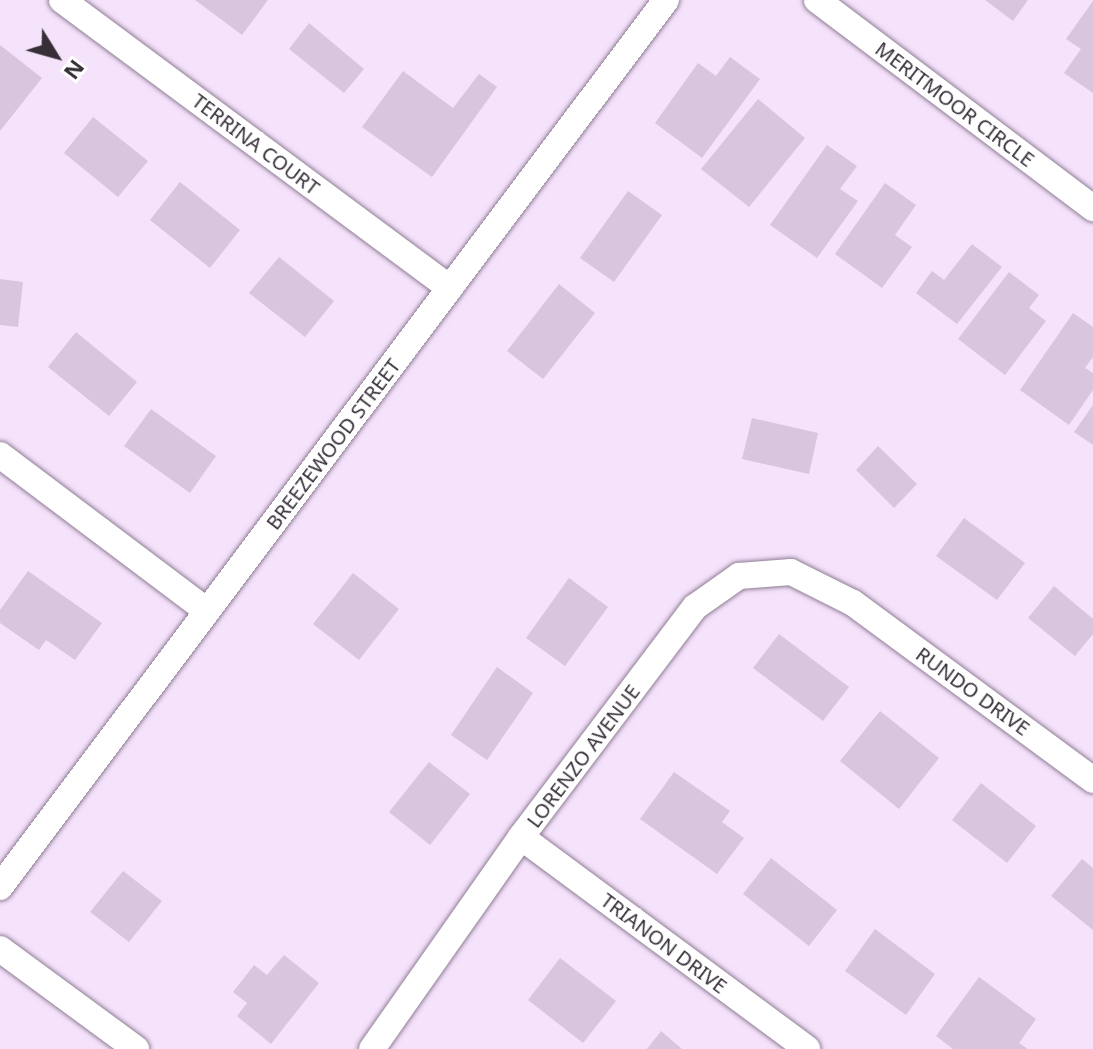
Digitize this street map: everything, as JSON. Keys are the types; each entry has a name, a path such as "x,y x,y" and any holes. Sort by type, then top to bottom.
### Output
{"street":[{"name":"TERRINA COURT","path":"62,0 450,288"},
{"name":"BREEZEWOOD STREET","path":"0,887 666,0"},
{"name":"MERITMOOR CIRCLE","path":"817,0 1093,208"},
{"path":"0,455 207,611"},
{"name":"LORENZO AVENUE","path":"372,1049 521,837 695,607 739,576 791,572 853,603"},
{"name":"RUNDO DRIVE","path":"853,603 1093,780"},
{"name":"TRIANON DRIVE","path":"521,837 807,1049"},
{"path":"0,949 136,1049"}],"building":[{"path":"195,0 268,0 242,35"},
{"path":"985,0 1028,0 1013,21"},
{"path":"1093,1 1093,93 1064,73 1081,49 1066,39"},
{"path":"309,23 364,69 344,93 289,49"},
{"path":"0,45 42,78 0,131"},
{"path":"730,57 760,79 702,158 655,123 698,63 716,76"},
{"path":"403,71 453,108 479,74 497,87 432,177 362,127"},
{"path":"758,99 805,138 749,207 701,169"},
{"path":"93,117 148,161 118,197 64,153"},
{"path":"827,145 857,166 840,189 858,201 817,258 770,225"},
{"path":"180,182 240,230 210,268 150,220"},
{"path":"885,183 916,205 895,235 912,247 882,288 835,254"},
{"path":"628,191 662,215 614,282 580,258"},
{"path":"972,244 1002,267 957,324 916,293 932,271 944,280"},
{"path":"279,257 334,301 305,337 249,293"},
{"path":"1009,272 1039,295 1029,308 1046,321 1005,375 958,339"},
{"path":"0,279 23,282 18,327 0,325"},
{"path":"559,284 595,313 543,379 507,351"},
{"path":"1073,313 1093,327 1093,357 1085,368 1093,373 1093,390 1069,425 1020,390"},
{"path":"76,332 137,382 109,416 48,367"},
{"path":"1093,405 1093,445 1074,432"},
{"path":"151,409 216,456 190,493 124,446"},
{"path":"752,418 818,433 809,474 742,459"},
{"path":"878,446 917,484 894,508 856,470"},
{"path":"964,518 1025,563 997,600 936,556"},
{"path":"28,571 102,623 75,660 46,640 39,650 0,623 0,610"},
{"path":"353,573 399,609 359,660 313,624"},
{"path":"569,578 608,607 565,666 526,638"},
{"path":"1054,586 1093,619 1093,634 1075,656 1028,618"},
{"path":"779,634 849,687 823,721 753,668"},
{"path":"497,667 533,693 487,760 451,735"},
{"path":"880,711 939,758 899,809 840,761"},
{"path":"429,762 470,794 430,845 389,812"},
{"path":"674,772 730,811 722,822 744,838 717,874 640,819"},
{"path":"981,783 1036,826 1007,863 952,820"},
{"path":"771,858 837,910 809,946 743,894"},
{"path":"1082,859 1093,868 1093,930 1051,896"},
{"path":"123,871 162,901 129,942 90,912"},
{"path":"875,929 935,974 906,1015 845,971"},
{"path":"284,955 319,983 271,1044 237,1016 247,1003 233,992 254,965 267,975"},
{"path":"560,958 616,1001 583,1043 528,1000"},
{"path":"979,977 1036,1019 1019,1043 1028,1049 953,1049 936,1036"},
{"path":"661,1031 682,1049 647,1049"}]}
